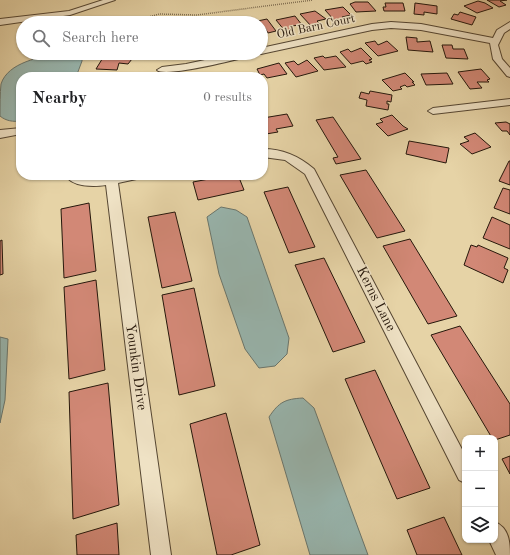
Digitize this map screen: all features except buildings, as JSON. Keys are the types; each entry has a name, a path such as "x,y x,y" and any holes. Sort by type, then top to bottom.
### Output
{"street":[{"path":"47,16 70,13 112,0"},
{"path":"0,22 16,20"},
{"name":"Old Barn Court","path":"268,49 372,27 391,25 421,27 494,41"},
{"path":"510,25 500,32 494,41 495,52 498,59 510,74"},
{"path":"162,70 186,67 218,60"},
{"path":"433,110 510,102"},
{"path":"0,134 16,132"},
{"name":"Kerns Lane","path":"268,154 287,156 299,162 310,172 463,471"},
{"path":"84,180 99,180"},
{"name":"Younkin Drive","path":"111,180 161,555"},
{"path":"498,538 507,555"}],"path":[{"path":"152,16 159,14 196,15 313,0"}],"water":[{"path":"32,60 82,60 78,72 16,72 16,121 10,121 0,116 1,84 10,70"},
{"path":"221,207 236,210 247,217 289,338 287,354 275,366 259,368 245,349 219,274 207,217"},
{"path":"0,337 8,339 5,400 0,423"},
{"path":"303,398 314,408 368,555 310,555 269,417 283,402"}]}
